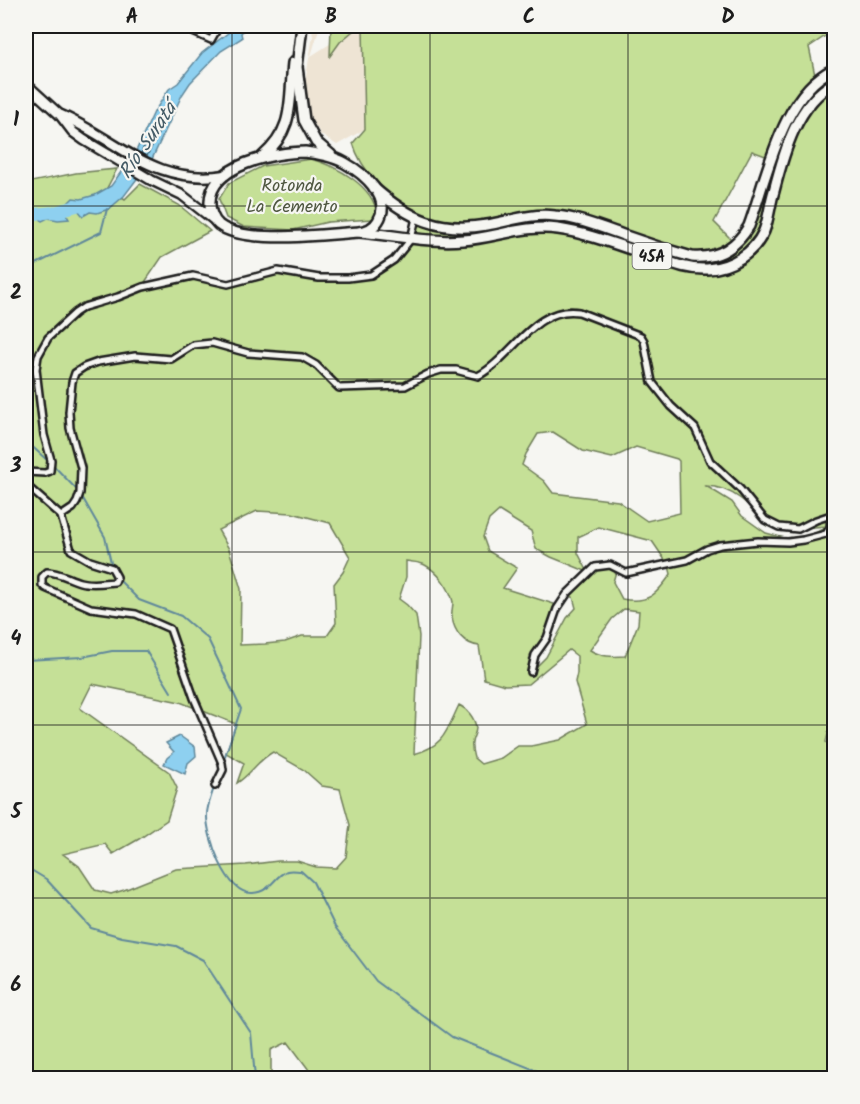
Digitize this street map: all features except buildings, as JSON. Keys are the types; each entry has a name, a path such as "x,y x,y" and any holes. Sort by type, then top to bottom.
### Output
{"highway":[{"path":"261,158 272,148 285,127 290,112 294,57 301,26"},
{"path":"301,26 297,67 304,120 316,142 338,160"},
{"name":"45A","path":"225,175 261,158 278,154 305,152 323,154 356,170 388,201 416,218 447,227 462,228 532,215 556,216 581,221 692,257 703,258 724,252 736,244 749,226 778,139 800,99 816,80 834,69"},
{"name":"45A","path":"219,224 249,235 267,237 359,232 411,239 462,241 514,230 556,228 592,237 684,267 707,269 723,267 741,258 755,246 764,230 779,171 796,127 806,108 820,91 834,83"},
{"path":"219,224 211,210 210,196 215,184 225,175"},
{"path":"359,232 375,225 382,213 381,200 374,188"}],"main road":[{"name":"45A","path":"26,84 60,115 74,132 120,162 182,195 219,224"},
{"name":"45A","path":"60,115 127,153 171,173 207,178 225,175"}],"street":[{"path":"179,26 210,40 219,26"},
{"path":"26,472 45,473 50,471 51,463 42,423 36,369 38,356 48,338 84,307 143,287 193,276 228,285 278,271 319,278 371,275 394,260 411,239 416,218"},
{"path":"61,516 75,506 80,493 81,468 70,428 69,412 72,382 75,373 84,367 98,362 135,356 171,359 193,345 205,343 248,353 302,357 316,365 339,388 402,387 441,370 456,370 478,376 490,369 536,324 552,313 568,310 579,312 641,336 652,382 671,406 695,428 710,461 740,489 765,520 779,527 798,529 832,515 830,528 826,534 802,540 720,545 687,560 626,573 610,565 596,567 567,594 557,609 547,638 535,655 531,672"},
{"path":"26,484 61,516 71,550 90,561 112,568 117,577 115,582 90,584 47,572 42,576 42,585 90,608 136,614 170,630 194,698 222,764 219,782 215,786"}],"shaded area":[{"path":"311,26 320,26 311,56 358,26 363,26 365,129 337,145 321,135 311,119 303,93 313,36"}],"green space":[{"path":"331,26 359,26 340,42 330,56"},
{"path":"363,26 834,26 834,30 809,47 816,80 834,69 834,716 826,742 834,746 834,1078 315,1078 288,1042 271,1050 271,1078 26,1078 26,183 76,173 117,169 107,188 125,199 140,184 179,205 210,231 162,257 143,285 186,277 239,284 270,271 285,269 326,280 379,271 411,239 416,218 378,185 357,155 353,143 365,129","holes":["752,151 771,158 749,226 736,244 714,222","553,432 583,451 612,458 636,447 677,459 679,461 680,513 647,521 618,501 553,493 544,481 522,465 538,434","706,486 725,490 740,498 767,526 801,528 828,526 799,542 766,533 742,516 732,502","257,511 292,513 330,523 350,557 334,584 336,623 327,636 302,636 285,642 240,645 241,589 229,549 218,530","499,511 531,531 536,549 588,572 578,553 578,537 599,527 652,541 669,566 671,574 651,596 646,599 631,600 622,599 613,582 617,568 595,567 567,594 573,597 576,608 567,618 546,657 531,672 533,662 551,624 554,604 503,588 517,568 488,551 483,537 489,520","406,561 423,564 439,576 453,602 452,617 457,632 464,640 479,646 484,679 505,685 528,684 569,650 577,656 575,682 587,724 560,740 531,746 518,746 501,758 481,764 474,758 472,749 476,728 474,721 468,711 459,705 443,737 432,747 414,754 419,636 416,615 399,599 406,577","624,609 639,611 638,624 625,656 607,656 590,650 612,619","92,684 180,702 236,724 226,753 244,763 237,783 273,752 304,770 322,786 340,789 350,825 346,857 336,868 316,867 297,861 278,861 176,869 111,894 95,890 79,866 63,854 105,844 113,854 167,820 177,788 169,772 80,708"]},
{"name":"Rotonda La Cemento","path":"311,159 331,166 352,178 369,194 377,214 372,219 328,222 293,230 244,227 226,218 219,199 229,183 263,166"}],"water":[{"path":"237,26 247,26 241,33 242,38 221,51 190,83 152,159 124,196 109,209 97,213 90,212 83,216 78,210 66,214 69,219 48,218 42,221 40,218 26,219 26,214 36,213 42,217 47,213 59,212 73,198 81,199 95,195 111,186 136,151 154,112 169,89 178,83 202,53"},
{"path":"180,736 195,747 196,756 188,763 185,774 164,764 174,752 166,743"}],"waterway":[{"name":"Río Suratá","path":"26,215 54,212 77,206"},
{"path":"26,269 101,232 107,209"},
{"path":"26,437 26,441 48,461"},
{"path":"53,465 78,491"},
{"path":"81,495 105,537 112,567"},
{"path":"118,579 139,600 181,616 208,639 241,709 223,762"},
{"path":"26,660 82,657 112,651 146,651 171,692"},
{"path":"214,787 207,811 210,835 220,862 234,884 243,891 259,892 283,873 301,871 313,882 335,927 376,981 452,1037 555,1078"},
{"path":"26,867 46,879 91,928 122,937 176,946 203,960 251,1033 255,1078"}]}
